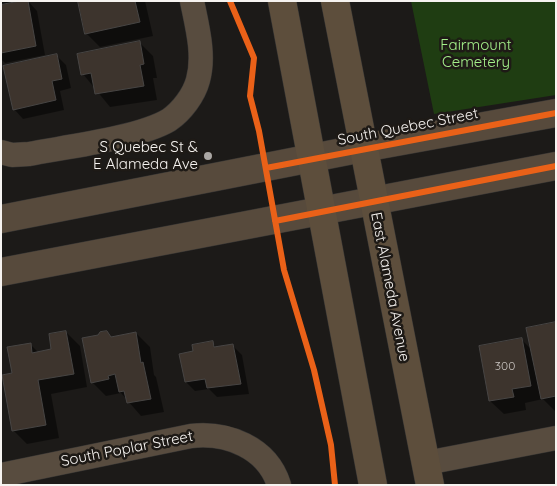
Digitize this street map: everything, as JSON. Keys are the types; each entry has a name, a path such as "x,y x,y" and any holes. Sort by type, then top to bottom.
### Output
{"main road":[{"path":"282,1 373,485"},
{"name":"East Alameda Avenue","path":"335,1 428,474"},
{"name":"South Quebec Street","path":"1,220 363,148 556,113"},
{"path":"1,272 556,166"}],"street":[{"path":"1,152 12,155 29,154 154,127 170,120 183,108 198,80 201,58 192,1"},
{"name":"South Poplar Street","path":"1,475 208,434 222,436 251,448 268,464 279,485"},
{"path":"428,474 556,438"}],"green space":[{"name":"Fairmount Cemetery","path":"411,1 556,1 556,95 434,114"}],"building":[{"path":"28,1 36,46 1,53 1,5"},
{"path":"78,1 135,1 140,22 85,34"},
{"path":"140,41 144,64 140,65 144,86 95,94 91,73 81,75 77,54"},
{"path":"57,54 62,79 52,81 56,100 13,110 3,66"},
{"path":"556,322 556,396 541,399 526,328"},
{"path":"66,331 74,374 38,380 46,425 12,431 2,375 12,373 7,347 31,343 32,353 51,349 49,334"},
{"path":"107,331 111,337 136,332 141,363 143,362 151,399 127,403 124,391 119,392 115,374 108,376 109,379 91,383 82,338"},
{"path":"522,338 531,386 512,389 514,397 489,401 479,346"},
{"path":"213,341 214,347 233,344 241,384 207,388 205,379 185,382 179,354 193,351 192,345"}],"cycle path":[{"path":"230,1 254,58 250,96 259,131 284,270 314,370 331,445 335,485"},
{"path":"266,168 556,113"},
{"path":"275,221 556,166"}],"place":[{"name":"S Quebec St & E Alameda Ave","path":"208,156"}]}
